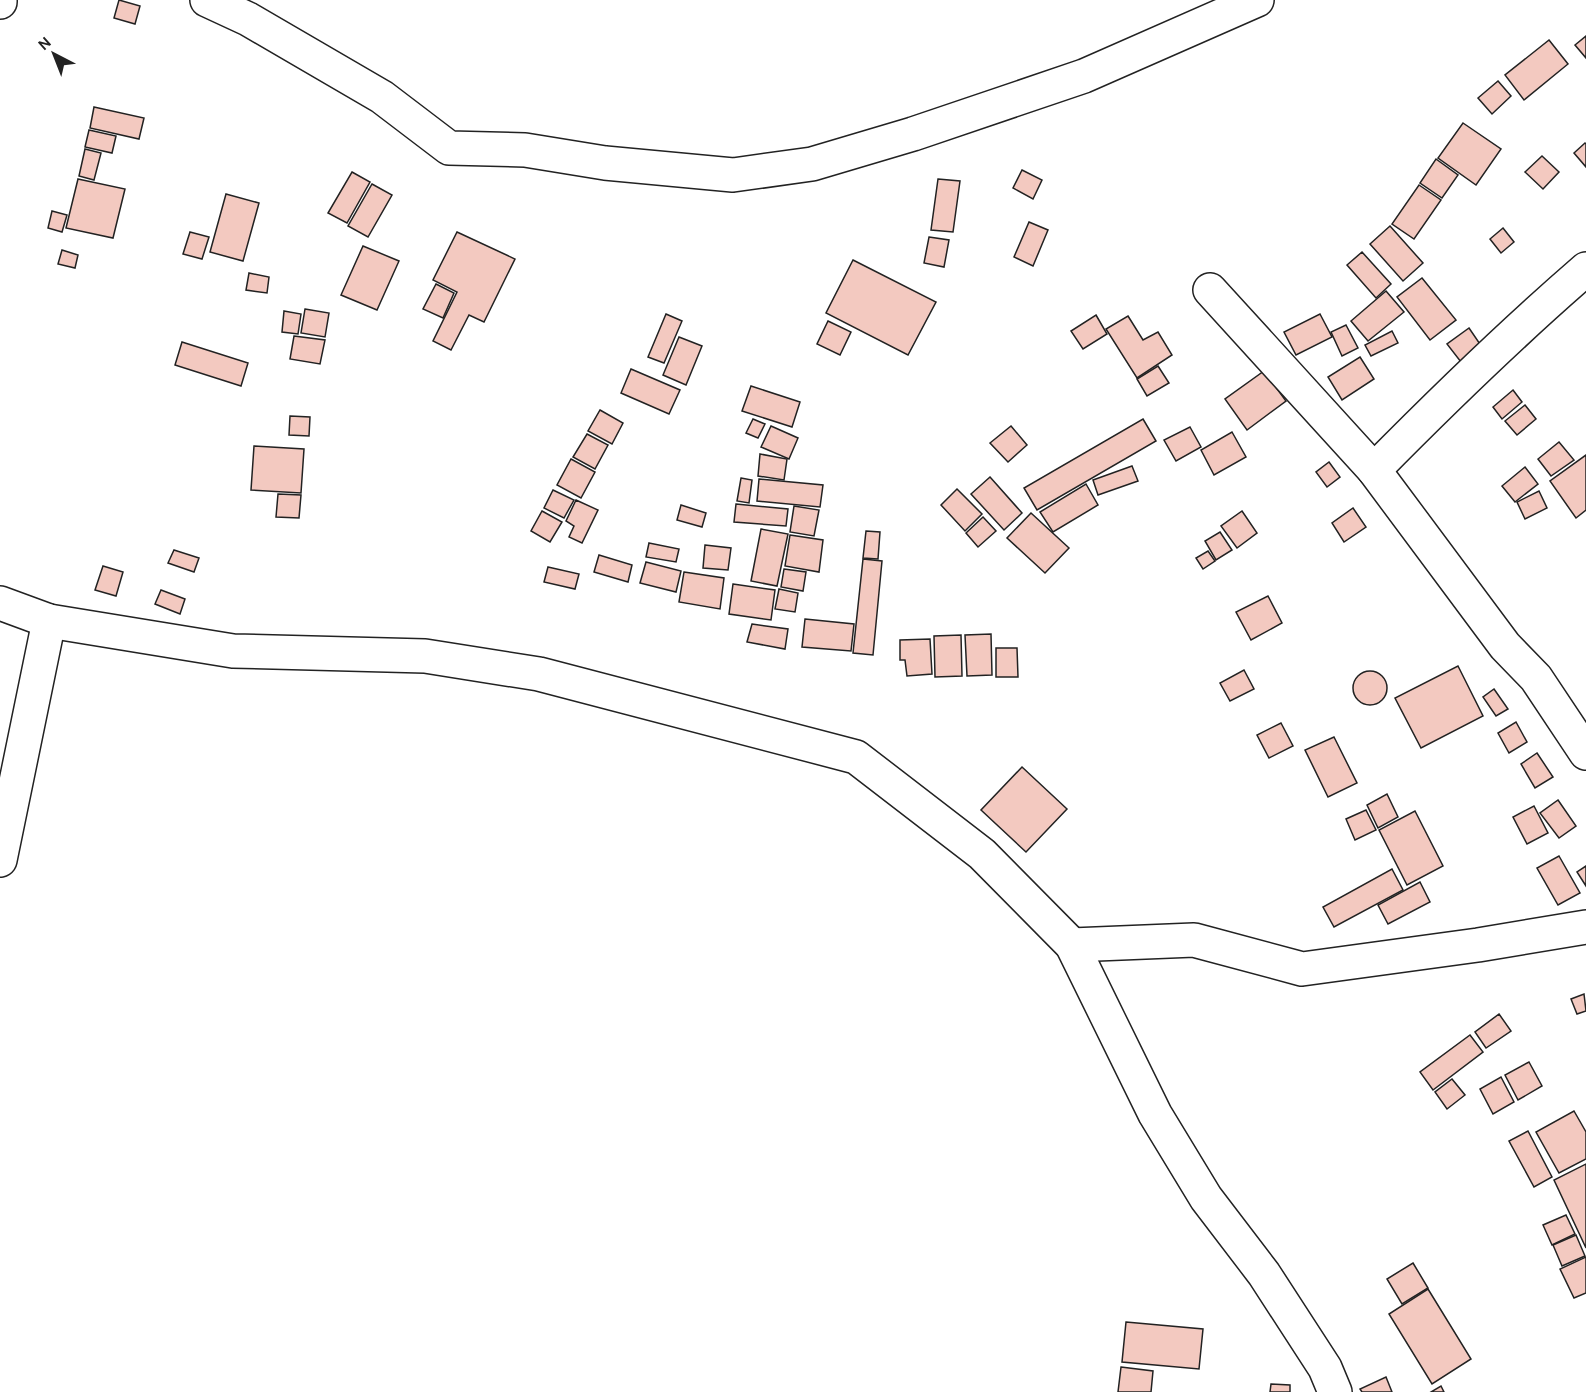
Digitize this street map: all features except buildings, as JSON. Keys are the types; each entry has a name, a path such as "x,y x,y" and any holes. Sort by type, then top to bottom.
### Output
{"street":[{"path":"207,0 248,19 382,97 450,148 525,150 605,163 733,176 812,164 913,134 1084,76 1257,0"},
{"path":"1374,470 1438,405 1537,311 1586,269"},
{"path":"1210,290 1374,470 1505,646 1536,678 1586,753"},
{"path":"0,603 49,621 233,651 425,656 540,674 856,757 982,854 1072,945 1155,1114 1206,1198 1264,1274 1319,1359 1335,1392"},
{"path":"0,860 49,621"},
{"path":"1072,945 1194,940 1302,969 1478,945 1586,927"}]}
